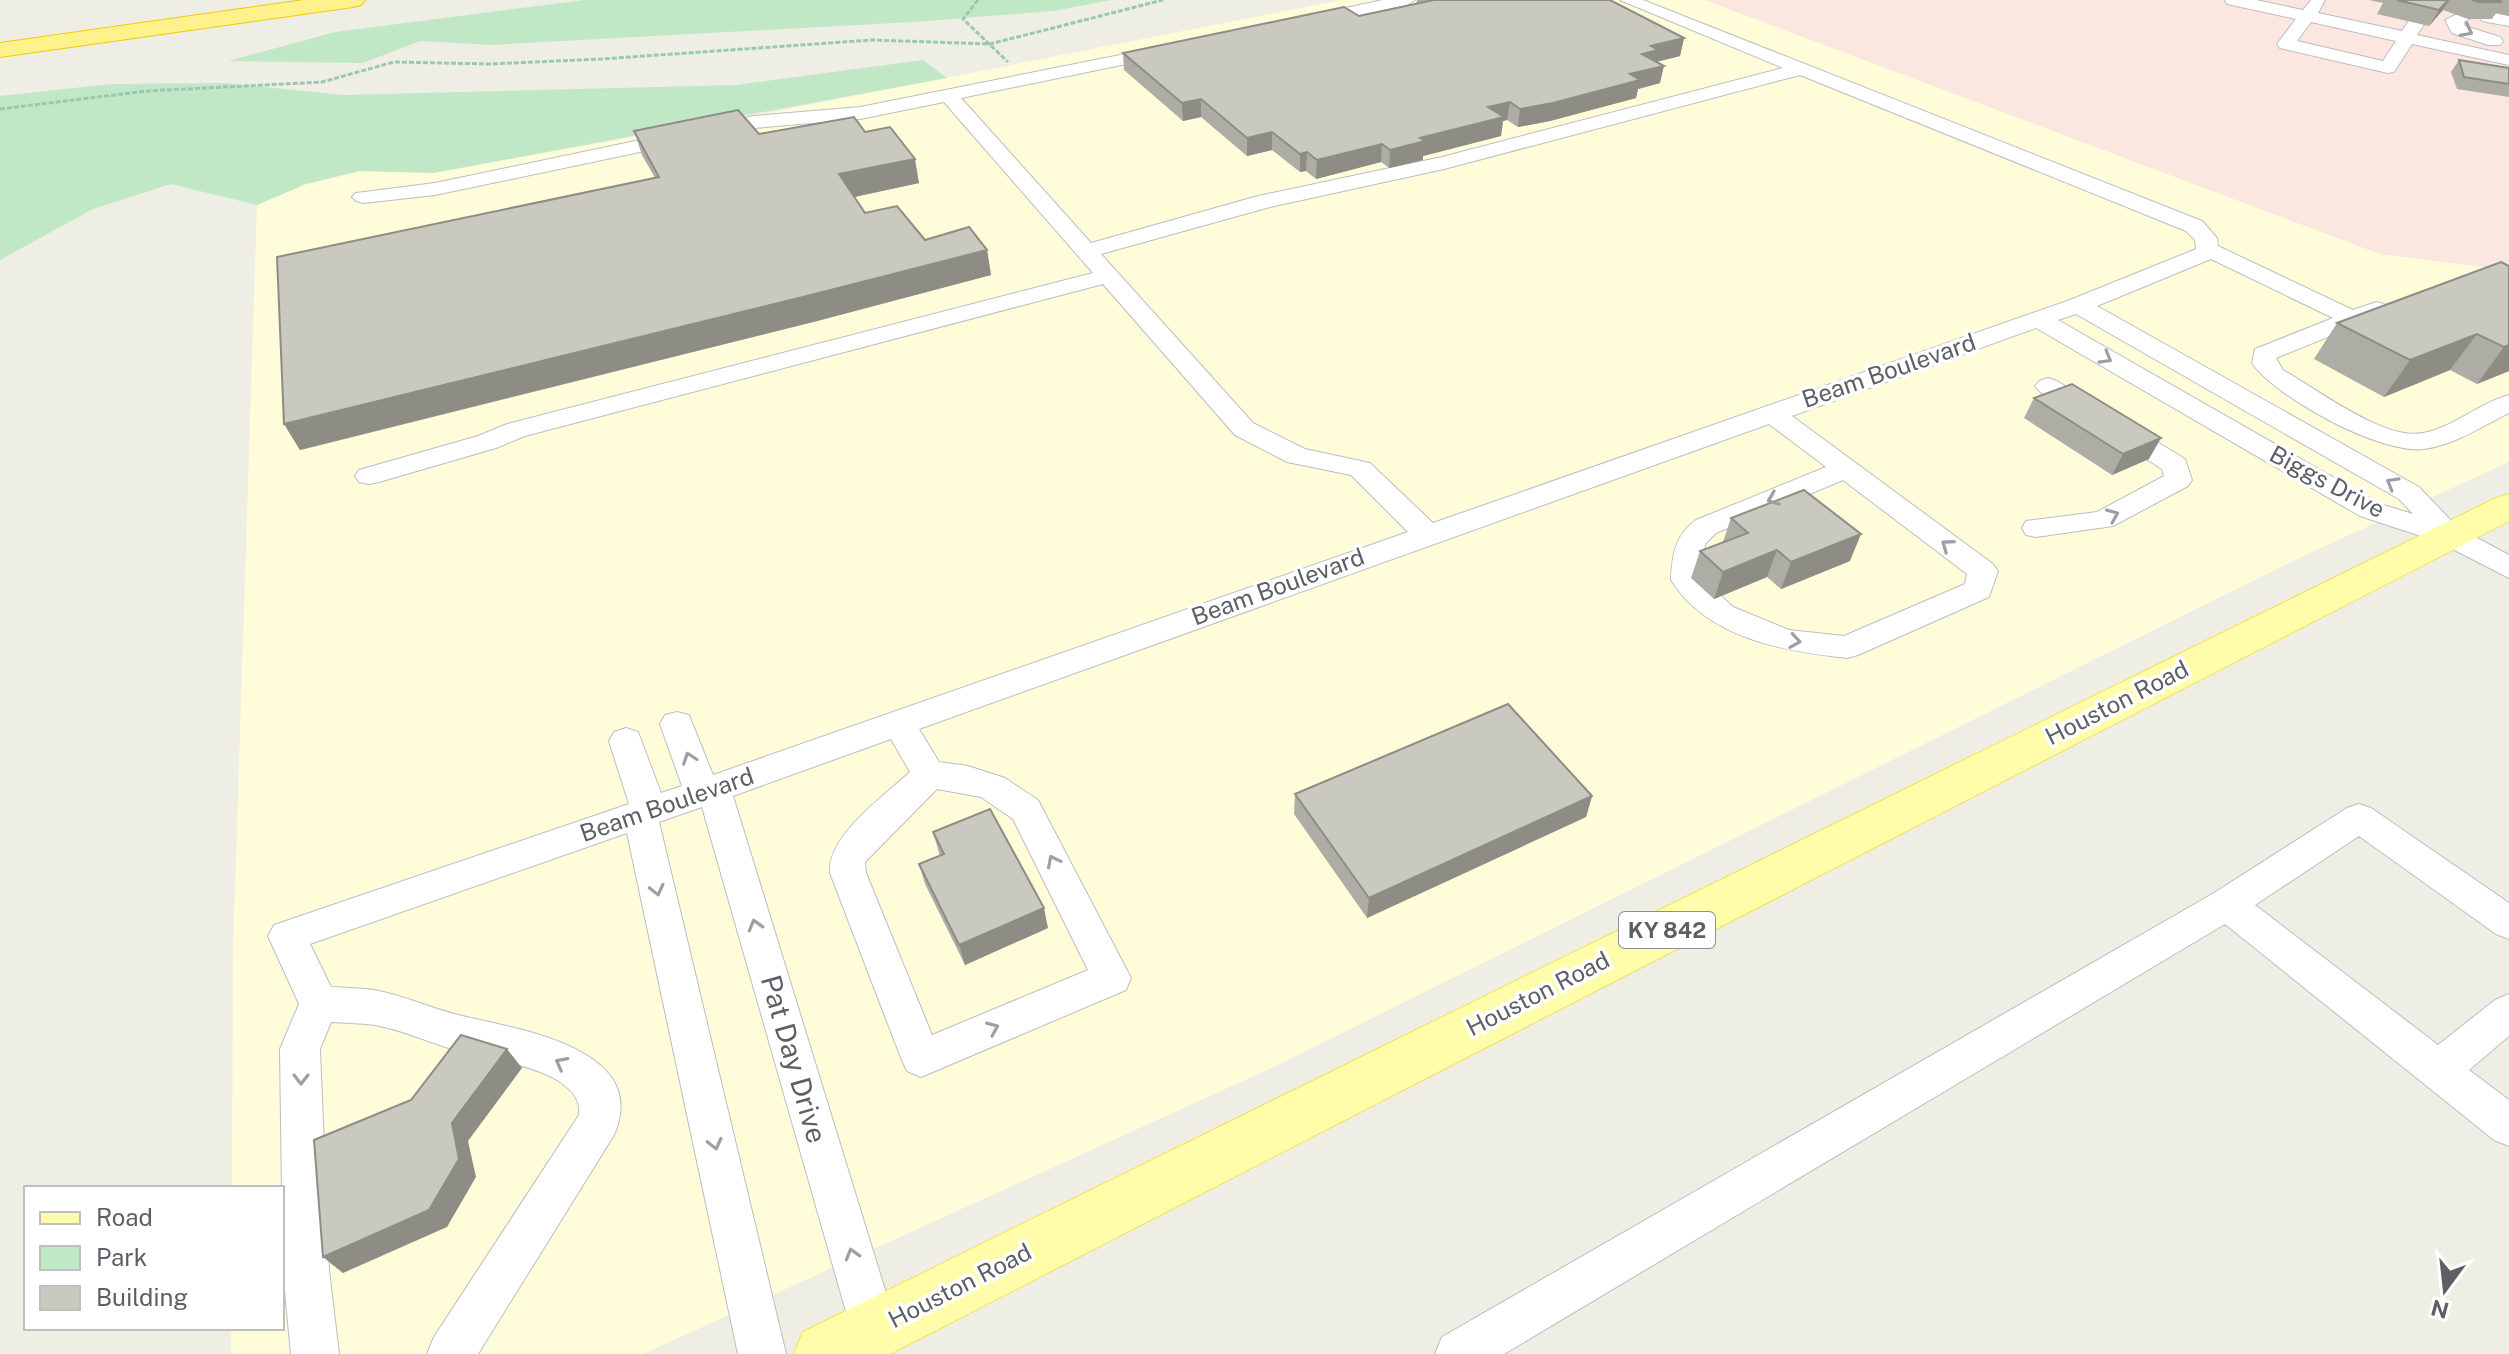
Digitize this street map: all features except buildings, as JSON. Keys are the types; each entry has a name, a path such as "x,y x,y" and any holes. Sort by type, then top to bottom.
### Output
{"highway":[{"path":"0,41 315,0"},
{"path":"0,50 353,0"}],"main road":[{"name":"Houston Road","path":"825,1354 2509,506"}],"street":[{"path":"1284,26 1407,0"},
{"path":"1628,0 2194,226 2206,238 2207,249 2352,318"},
{"path":"2233,0 2307,15 2412,30 2509,60"},
{"path":"2321,0 2286,44 2388,68 2412,30"},
{"path":"2464,16 2454,20 2458,29 2480,38 2509,43"},
{"path":"2488,17 2509,21"},
{"path":"363,197 435,189 754,122 860,113 1177,48"},
{"path":"1086,251 1266,201 1444,163 1801,69"},
{"path":"948,95 1244,429 1297,456 1360,469 1427,534"},
{"name":"Beam Boulevard","path":"319,1004 287,936 708,791 2078,305 2201,257 2207,249"},
{"path":"369,476 487,442 516,430 1108,276"},
{"path":"2394,303 2264,354 2264,363 2274,375 2367,427 2404,440 2425,441 2509,403"},
{"name":"Biggs Drive","path":"2078,305 2409,493 2449,535"},
{"name":"Biggs Drive","path":"2038,319 2370,510 2449,535"},
{"path":"2036,528 2103,520 2178,480 2175,465 2048,386"},
{"path":"1771,413 1983,571 1978,590 1847,647 1785,640 1722,614 1686,580 1685,558 1698,532 1720,519 1845,470"},
{"path":"2449,535 2509,568"},
{"path":"899,723 929,775"},
{"name":"Pat Day Drive","path":"677,724 708,791 874,1329"},
{"path":"626,741 762,1354"},
{"path":"929,775 968,778 1013,797 1026,810 1112,978 921,1058 848,873 847,862 851,850 929,775"},
{"path":"1459,1354 2227,904 2359,818 2509,923"},
{"path":"2227,904 2509,1126"},
{"path":"315,1354 306,1270 300,1049 319,1004 375,1008 459,1033 532,1049 566,1064 592,1083 601,1105 599,1121 451,1354"},
{"path":"2438,1070 2509,1012"}],"path":[{"path":"978,0 963,19 1025,80"},
{"path":"0,109 147,91 322,82 394,62 490,64 560,61 872,40 990,44 1163,0"}],"shaded area":[{"path":"1341,0 1705,0 2380,254 2509,270 2509,462 2299,558 1280,1064 643,1354 231,1354 231,1330 284,1330 284,1186 232,1186 233,950 257,205 306,184 360,171 433,173 778,111"},
{"path":"1705,0 2509,0 2509,270 2380,254"}],"green space":[{"path":"585,0 1112,0 1053,11 913,22 491,45 420,41 363,63 228,61 335,32"},
{"path":"923,60 947,78 433,173 360,171 306,184 257,205 171,184 93,209 0,260 0,96 111,84 223,83 344,95 736,85"}]}
